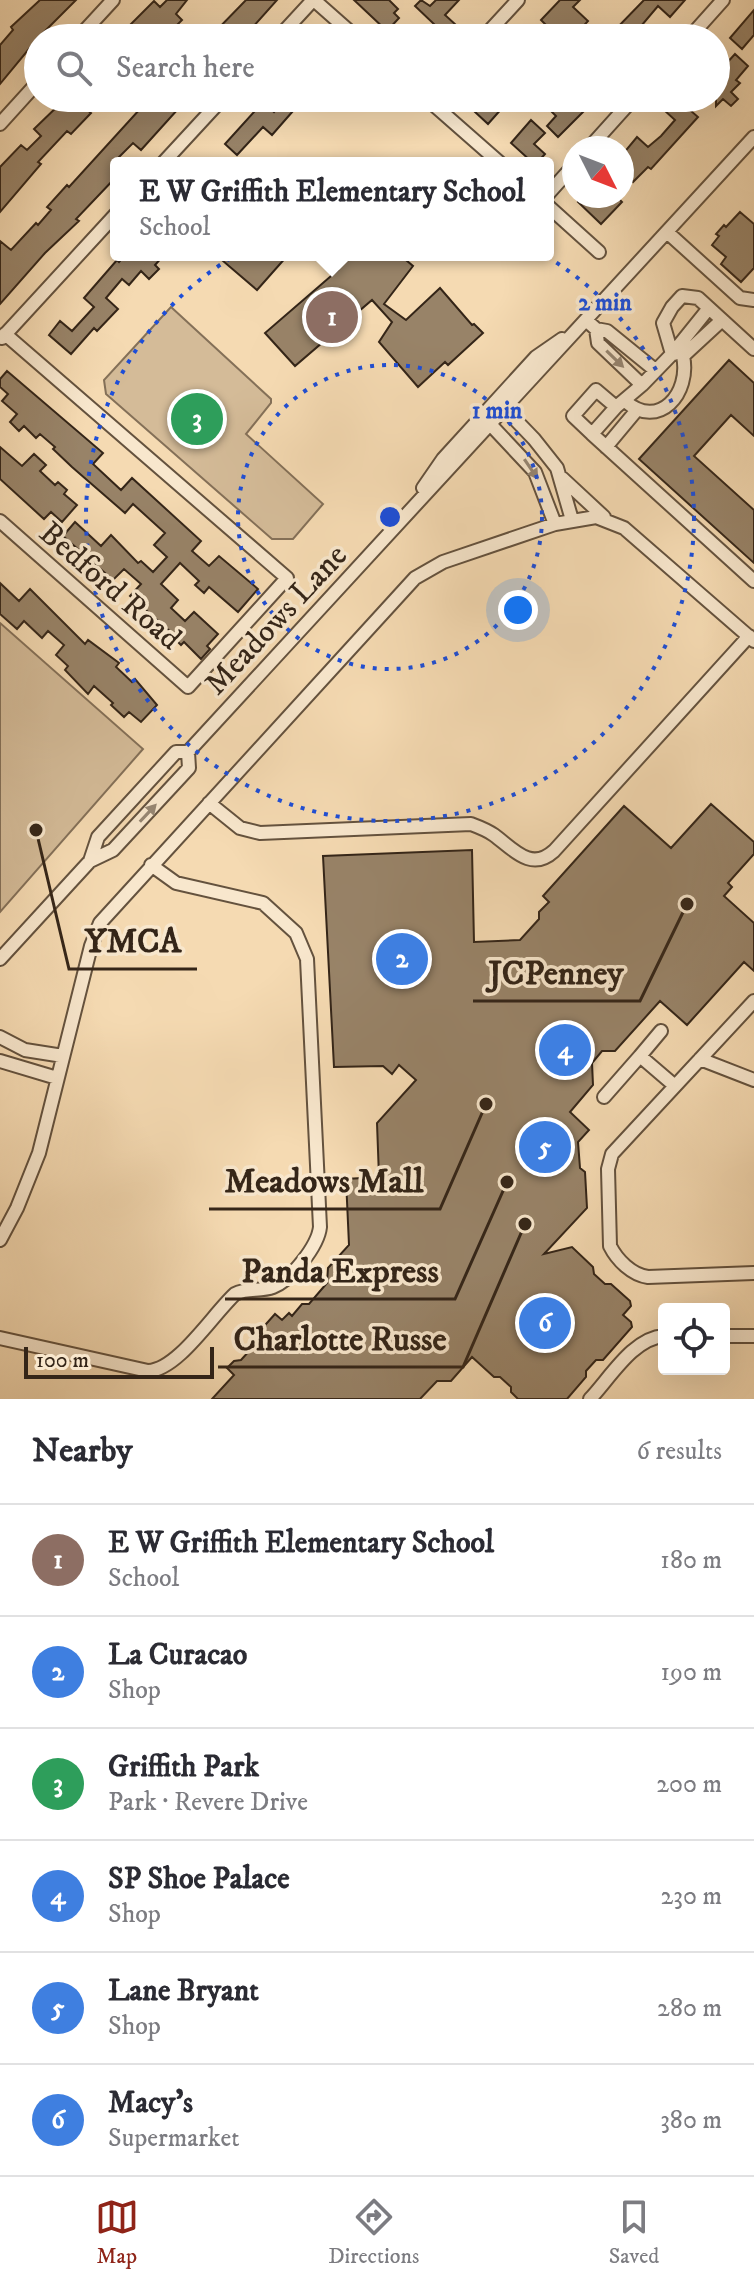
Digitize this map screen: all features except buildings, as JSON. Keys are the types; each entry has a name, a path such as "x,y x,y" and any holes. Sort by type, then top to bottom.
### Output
{"street":[{"path":"91,24 113,0"},
{"path":"291,24 314,0 341,24"},
{"path":"496,24 518,0"},
{"path":"702,24 723,0"},
{"path":"0,124 24,97"},
{"path":"169,157 210,112"},
{"path":"443,112 493,157"},
{"path":"600,136 621,112"},
{"name":"Meadows Lane","path":"0,959 90,861 113,850 189,768 188,752 490,424 587,326 667,232 754,139"},
{"path":"554,211 599,252"},
{"path":"3,337 110,221"},
{"path":"667,232 740,298 753,297"},
{"path":"754,349 698,298 682,296 663,323 686,369 681,392 664,407 649,414 620,404 596,390 573,416 754,581"},
{"path":"678,355 709,308"},
{"path":"592,434 655,370 722,320"},
{"path":"587,326 607,331 655,370"},
{"path":"587,326 598,343 642,385"},
{"name":"Meadows Lane","path":"401,522 443,459 536,357 587,326"},
{"name":"Bedford Road","path":"0,521 188,687 287,578 3,337"},
{"path":"505,409 547,453 560,477 572,520"},
{"path":"606,447 636,411"},
{"path":"490,424 535,472 547,496 555,524"},
{"path":"560,477 610,521"},
{"path":"0,1240 17,1208 39,1153 96,931 106,915 415,578 443,562 555,524 596,517 624,528 751,638 555,851 541,860 519,856 493,834 471,824 260,833 234,824 209,803"},
{"name":"Meadows Lane","path":"90,861 98,837 176,752 188,752"},
{"path":"0,1338 148,1371 162,1369 235,1294 246,1289 266,1289 282,1282 318,1240 320,1227 308,967 304,945 291,928 263,903 176,883 151,865"},
{"path":"754,1001 609,1161 610,1246 630,1269 641,1276 754,1273"},
{"path":"604,1097 661,1031"},
{"path":"0,1037 25,1050 63,1056"},
{"path":"640,1056 675,1086"},
{"path":"700,1059 754,1080"},
{"path":"0,1061 57,1078"},
{"path":"730,1336 754,1336"},
{"path":"590,1399 637,1347 646,1340 658,1337"}],"shaded area":[{"path":"171,307 271,399 246,434 323,504 293,539 272,539 106,394 104,380"},
{"path":"0,623 143,749 0,912"}],"place":[{"name":"E W Griffith Elementary School","path":"332,317"},
{"name":"Griffith Park","path":"197,419"},
{"name":"YMCA","path":"36,830"},
{"name":"JCPenney","path":"687,904"},
{"name":"La Curacao","path":"402,959"},
{"name":"SP Shoe Palace","path":"565,1050"},
{"name":"Meadows Mall","path":"486,1104"},
{"name":"Lane Bryant","path":"545,1147"},
{"name":"Panda Express","path":"507,1182"},
{"name":"Charlotte Russe","path":"525,1224"},
{"name":"Macy's","path":"545,1323"}]}
